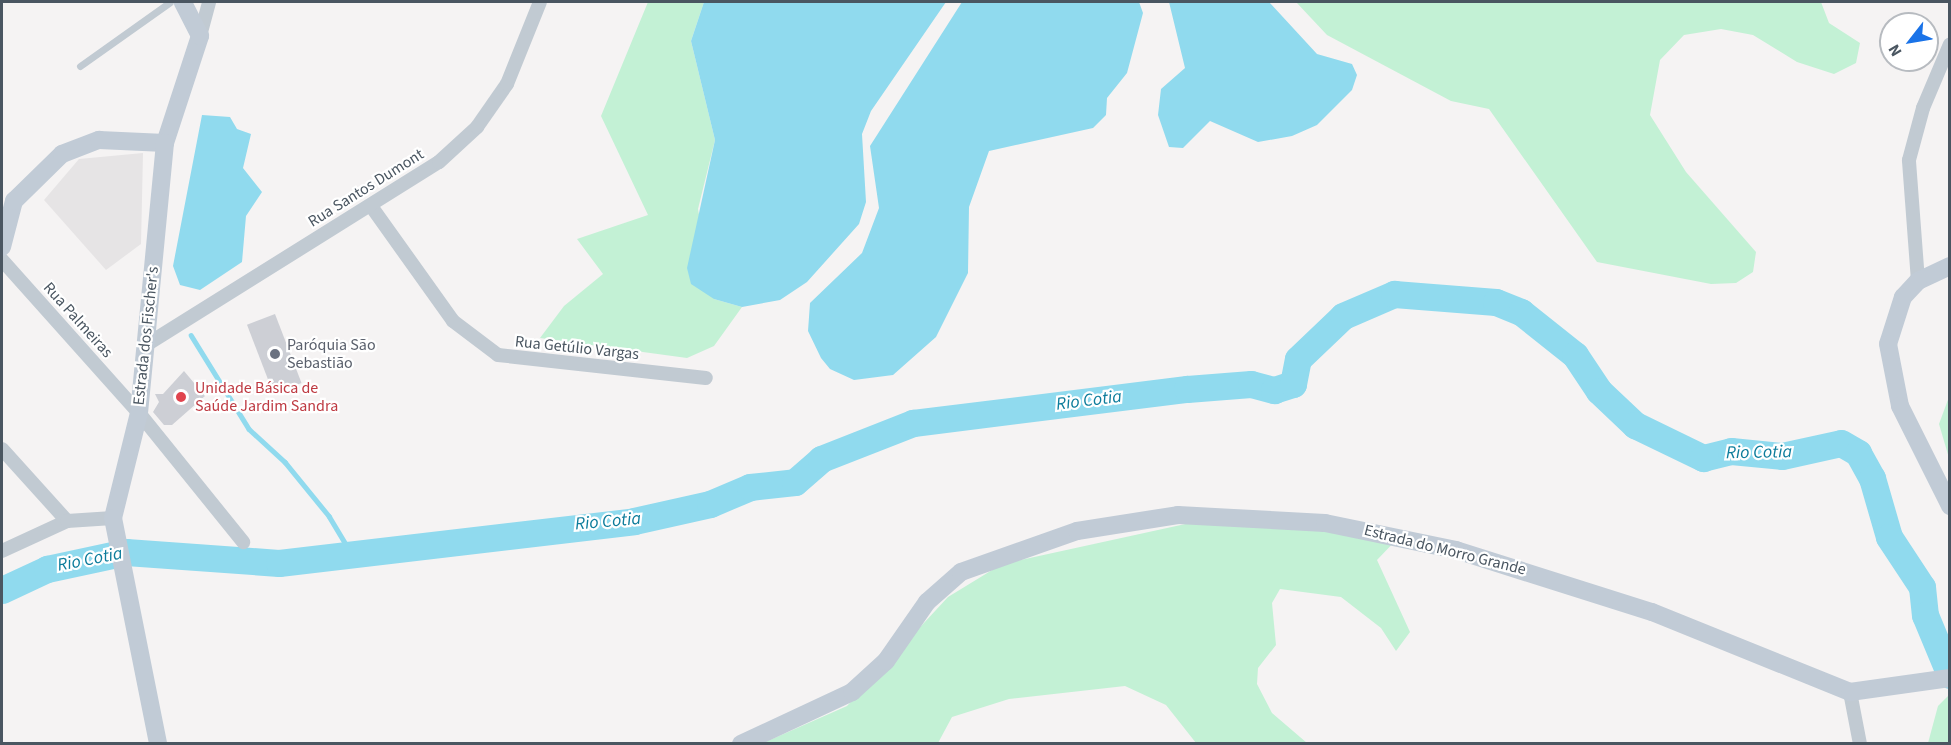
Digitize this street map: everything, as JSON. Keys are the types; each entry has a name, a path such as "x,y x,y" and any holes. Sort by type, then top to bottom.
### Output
{"street":[{"path":"183,2 200,36"},
{"path":"200,36 209,2"},
{"name":"Rua Santos Dumont","path":"146,345 439,162 477,127 507,84 540,2"},
{"name":"Estrada dos Fischer's","path":"158,744 113,518 139,413 165,143 200,36"},
{"path":"1918,281 1909,160 1923,108 1950,44"},
{"path":"2,247 8,207 62,154 79,145 99,140 165,143"},
{"name":"Rua Getúlio Vargas","path":"371,206 453,321 498,355 706,378"},
{"name":"Rua Palmeiras","path":"2,260 139,413 243,542"},
{"path":"1950,266 1918,281 1894,316 1890,369 1900,406 1950,506"},
{"path":"2,449 67,521"},
{"name":"Estrada do Morro Grande","path":"741,744 837,701 870,677 927,602 961,572 1077,531 1178,515 1325,523 1456,550 1652,612 1850,692 1918,686 1950,678"},
{"path":"2,551 67,521 113,518"},
{"path":"1850,692 1860,744"}],"lane":[{"path":"80,66 170,2"}],"shaded area":[{"path":"143,153 141,244 106,270 44,200 79,159"}],"green space":[{"path":"648,2 704,2 691,41 715,140 698,209 714,299 742,307 714,346 687,358 540,338 564,306 603,274 577,239 648,215 601,116"},
{"path":"1296,2 1821,2 1829,23 1860,43 1856,63 1834,74 1797,62 1753,35 1721,29 1684,35 1660,60 1650,115 1686,172 1756,252 1753,272 1736,283 1711,284 1597,262 1489,109 1451,101 1327,35"},
{"path":"1949,397 1949,458 1939,424"},
{"path":"1222,516 1399,537 1377,560 1410,632 1396,651 1381,628 1341,597 1280,589 1272,603 1276,645 1258,668 1257,684 1272,713 1307,743 1196,743 1166,705 1125,686 1009,699 952,717 938,743 761,744 847,706 948,597 1002,564"},
{"path":"1949,695 1949,743 1928,743 1938,706"}],"water":[{"path":"704,2 946,2 871,111 862,134 866,202 859,224 807,282 780,300 742,307 714,299 691,284 687,268 715,140 691,41"},
{"path":"962,2 1139,2 1143,13 1127,73 1107,98 1106,115 1093,128 989,151 969,207 968,273 936,337 893,375 854,380 830,369 821,358 808,331 810,303 862,253 879,208 870,146"},
{"path":"1169,2 1269,2 1317,54 1352,64 1357,75 1352,90 1317,125 1292,136 1258,142 1210,121 1183,148 1169,147 1158,115 1161,89 1185,68"},
{"path":"202,115 230,117 237,129 251,134 243,168 262,192 246,216 242,262 200,290 180,285 173,266"}],"building":[{"name":"Paróquia São Sebastião","path":"275,314 302,383 274,394 247,325"},
{"name":"Unidade Básica de Saúde Jardim Sandra","path":"184,371 205,396 172,425 164,425 153,412 159,402 155,394 163,394"}],"waterway":[{"name":"Rio Cotia","path":"2,590 47,569 126,552 279,563 634,521 710,504 750,487 795,482 821,459 913,423 1187,389 1251,384 1274,390 1293,384 1298,359 1343,316 1394,294 1496,302 1521,312 1575,355 1599,391 1635,425 1703,458 1731,451 1782,456 1841,443 1858,453 1872,478 1889,537 1922,587 1925,615 1950,675"},
{"path":"191,335 249,429 285,462 329,516 346,544 344,554"}],"place":[{"name":"Paróquia São Sebastião","path":"275,354"},
{"name":"Unidade Básica de Saúde Jardim Sandra","path":"181,397"}]}
